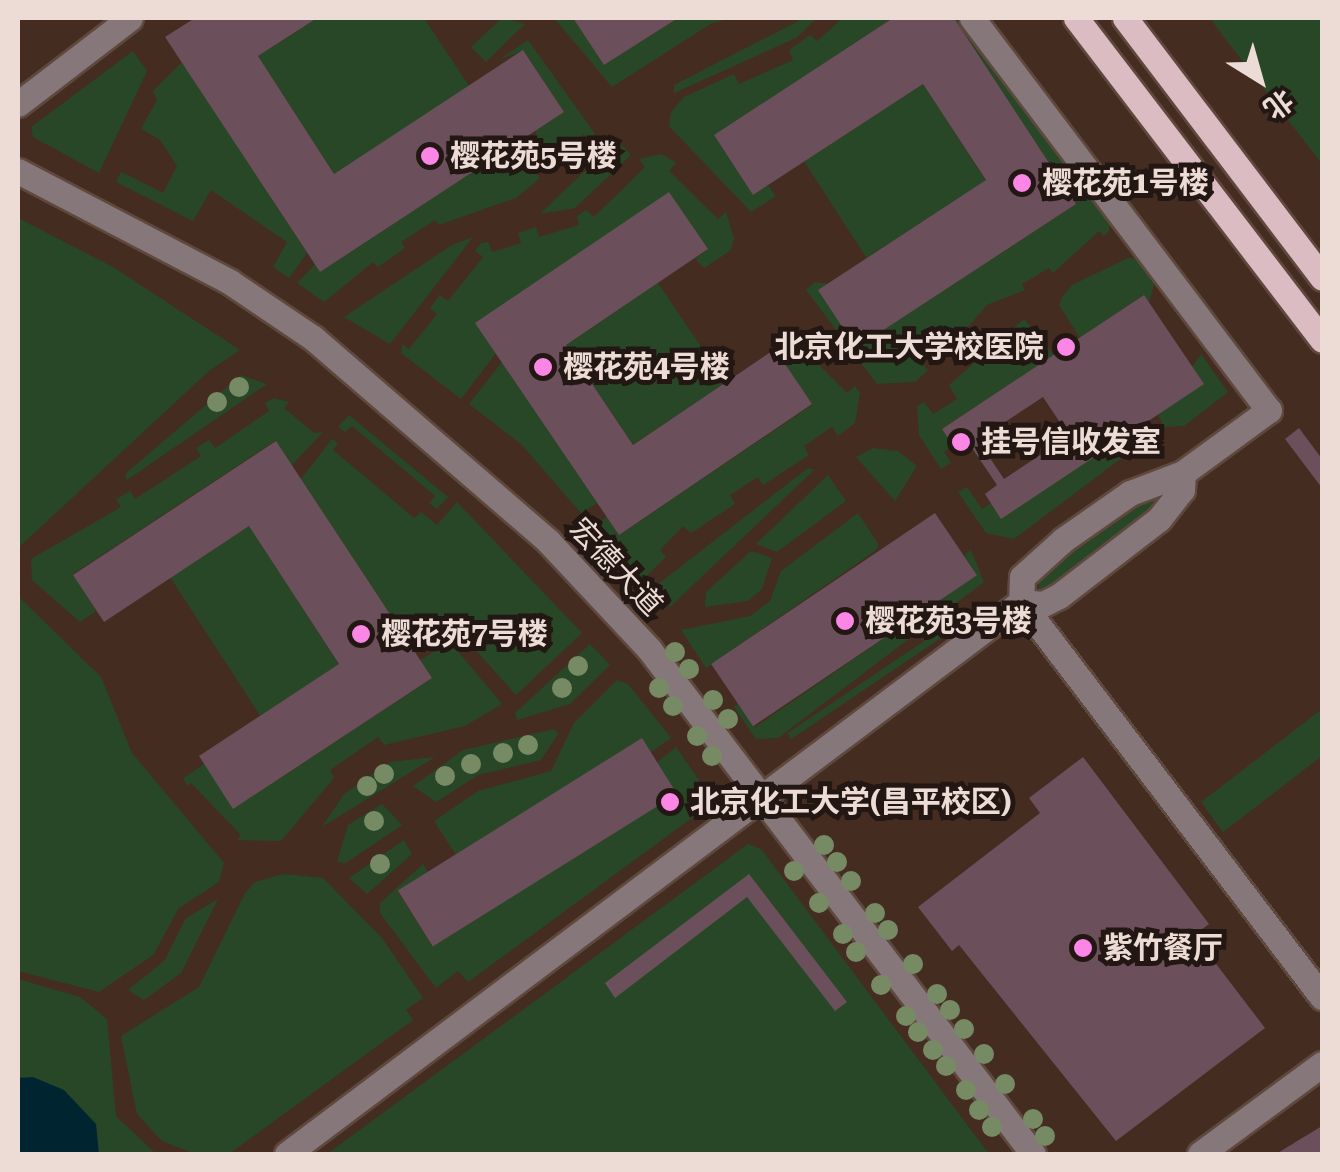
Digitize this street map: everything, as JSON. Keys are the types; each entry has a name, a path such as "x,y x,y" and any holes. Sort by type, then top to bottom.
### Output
{"main road":[{"path":"1076,18 1322,340"},
{"path":"1125,18 1322,278"}],"street":[{"path":"18,104 130,18"},
{"path":"972,18 1269,410 1183,473 1130,492 1063,540 1022,578 1021,602 1322,998"},
{"name":"宏德大道","path":"18,171 230,282 370,382 473,470 602,599 762,796 1033,1154"},
{"path":"287,1154 1021,602 1043,604 1059,596 1159,519 1182,490 1183,473"},
{"path":"1200,1154 1322,1064"}],"green space":[{"path":"317,18 424,18 469,86 334,174 258,56"},
{"path":"502,18 525,24 486,62 471,47"},
{"path":"554,18 573,18 604,65 678,18 733,18 712,23 612,87"},
{"path":"804,18 817,18 796,38 674,93 674,85"},
{"path":"843,18 893,18 714,135 753,195 768,185 776,196 751,212 669,126 671,112 684,97 734,74 739,84 793,60 789,50 810,35 817,41"},
{"path":"954,18 963,18 1110,214 1109,231 1104,236 1099,231 1053,273 1049,268 1022,284 1025,290 987,305 952,345 944,339 921,362 928,370 915,382 877,384 806,290 815,282 828,284 857,347 1076,204"},
{"path":"1210,18 1322,18 1322,164 1223,36"},
{"path":"528,40 595,134 588,139 584,134 553,159 556,165 547,172 535,131 564,112 524,51 500,59"},
{"path":"133,51 147,71 99,173 33,137 31,127"},
{"path":"182,62 307,253 289,278 273,267 287,242 211,190 193,221 116,182 121,172 163,193 177,166 160,140 141,129 157,100 153,91"},
{"path":"923,84 986,180 867,258 804,161"},
{"path":"526,137 539,179 516,198 439,225 435,220 401,242 405,248 378,267 373,262 324,302 297,283 315,264 320,272"},
{"path":"617,140 631,155 575,208 540,214"},
{"path":"662,154 676,163 669,171 718,219 726,212 734,239 730,251 704,268 695,259 708,249 496,353 461,399 401,353 402,344 409,349 437,314 430,308 440,295 448,301 483,257 475,251 481,243 488,242 492,252 521,243 518,233 536,227 539,237 579,225 577,216 586,210 594,217 645,167 639,159"},
{"path":"18,218 113,267 240,350 209,371 18,548"},
{"path":"473,237 390,344 344,317 452,245"},
{"path":"1128,258 1145,259 1157,275 1149,302 1143,295 1080,338 1059,305 1062,297 1072,285"},
{"path":"658,283 725,382 633,445 566,345"},
{"path":"1024,319 1054,355 942,429 953,445 944,452 951,463 941,469 919,435 917,406 924,402 933,414 957,399 949,385"},
{"path":"795,333 816,347 809,355 847,393 855,386 860,393 855,423 838,436 832,427 804,446 809,455 763,485 758,477 730,495 735,504 691,533 683,526 660,550 666,557 635,587 590,528 607,517 619,535 812,405 775,349"},
{"path":"1201,354 1228,392 1184,426 1164,427 1158,415"},
{"path":"502,362 597,503 581,513 522,445 469,404"},
{"path":"241,375 267,384 127,480 125,474"},
{"path":"274,398 289,402 284,408 314,433 323,432 292,465 275,441 73,574 96,611 80,622 32,580 31,559 121,507 116,499 130,491 135,499 201,456 196,448 209,440 215,448 269,411 265,403"},
{"path":"349,415 448,497 437,509 429,503 435,496 352,426 345,432 338,427"},
{"path":"1127,435 1135,448 1014,539 986,533 958,492 967,487 982,509 991,503 1001,518"},
{"path":"332,439 338,443 333,450 414,518 421,512 437,525 457,502 582,633 516,695 449,621 410,645 301,479"},
{"path":"873,448 898,451 917,466 895,501 856,457"},
{"path":"808,468 814,470 671,606 662,607 649,591"},
{"path":"828,475 846,501 777,552 756,544"},
{"path":"1159,492 1157,508 1045,591 1039,589 1038,577"},
{"path":"858,513 879,545 875,551 706,668 681,630 750,616 770,601 781,571"},
{"path":"249,526 339,664 260,716 170,577"},
{"path":"971,550 984,582 778,738 756,739 734,707 738,704 755,727 976,575 964,555"},
{"path":"751,551 772,558 762,589 748,601 705,607 706,592"},
{"path":"18,596 101,677 132,753 224,863 219,882 179,908 153,955 99,992 18,971"},
{"path":"973,608 977,614 791,739 787,733"},
{"path":"450,642 502,704 465,726 384,745 378,737 330,770 334,778 281,841 237,840 241,835 191,783 187,786 183,778 204,764 234,808 431,679 420,660"},
{"path":"590,644 610,665 570,704 517,720 515,713"},
{"path":"617,680 628,684 671,738 651,752 642,739 456,855 434,821 478,791 551,771 574,723"},
{"path":"1322,709 1322,756 1223,832 1201,802"},
{"path":"554,729 558,734 541,760 478,775 436,802 413,786 463,750"},
{"path":"676,747 709,795 700,812 468,982 458,971 436,988 380,913 380,903 423,864 428,872 398,892 432,946"},
{"path":"435,757 322,827 344,794 390,762"},
{"path":"382,804 402,825 346,863 337,862 348,825"},
{"path":"404,840 412,854 367,894 349,878"},
{"path":"748,844 761,849 989,1154 327,1154"},
{"path":"283,874 323,878 382,938 423,998 406,1010 413,1020 229,1154 195,1154 162,1141 137,1114 121,1036 199,987 245,893 255,882"},
{"path":"218,899 181,973 144,1000 128,990 165,960 186,918"},
{"path":"18,979 80,997 107,1019 116,1116 156,1154 18,1154"}],"water":[{"path":"33,1077 64,1090 96,1124 99,1154 18,1154 18,1078"}],"building":[{"name":"樱花苑5号楼","path":"195,18 317,18 258,56 334,174 523,50 564,112 320,272 165,37"},
{"path":"573,18 678,18 604,65"},
{"name":"樱花苑1号楼","path":"893,18 954,18 1076,204 856,348 818,290 986,180 923,84 753,195 714,135"},
{"name":"樱花苑4号楼","path":"669,192 708,249 566,345 633,445 775,349 812,404 619,535 475,323"},
{"path":"1144,295 1204,384 1001,519 985,494 997,485 970,445 958,453 942,429","holes":["1043,397 1069,436 1004,479 978,440"]},
{"path":"1299,428 1322,459 1322,488 1285,439"},
{"name":"樱花苑7号楼","path":"276,441 432,678 233,809 199,756 339,664 249,526 104,622 73,575"},
{"name":"樱花苑3号楼","path":"935,513 977,575 753,726 711,664"},
{"path":"642,738 677,794 433,947 398,891"},
{"name":"紫竹餐厅","path":"1083,757 1209,924 1194,935 1265,1028 1116,1141 959,945 952,951 918,907 1040,813 1029,798"},
{"path":"749,874 847,1002 835,1011 747,897 615,998 605,983"},
{"path":"1322,1126 1322,1154 1276,1154"}],"place":[{"name":"樱花苑5号楼","path":"430,156"},
{"name":"樱花苑1号楼","path":"1022,183"},
{"name":"北京化工大学校医院","path":"1066,347"},
{"name":"樱花苑4号楼","path":"543,367"},
{"name":"挂号信收发室","path":"961,442"},
{"name":"樱花苑3号楼","path":"845,621"},
{"name":"樱花苑7号楼","path":"361,634"},
{"name":"北京化工大学(昌平校区)","path":"670,802"},
{"name":"紫竹餐厅","path":"1083,948"}]}
